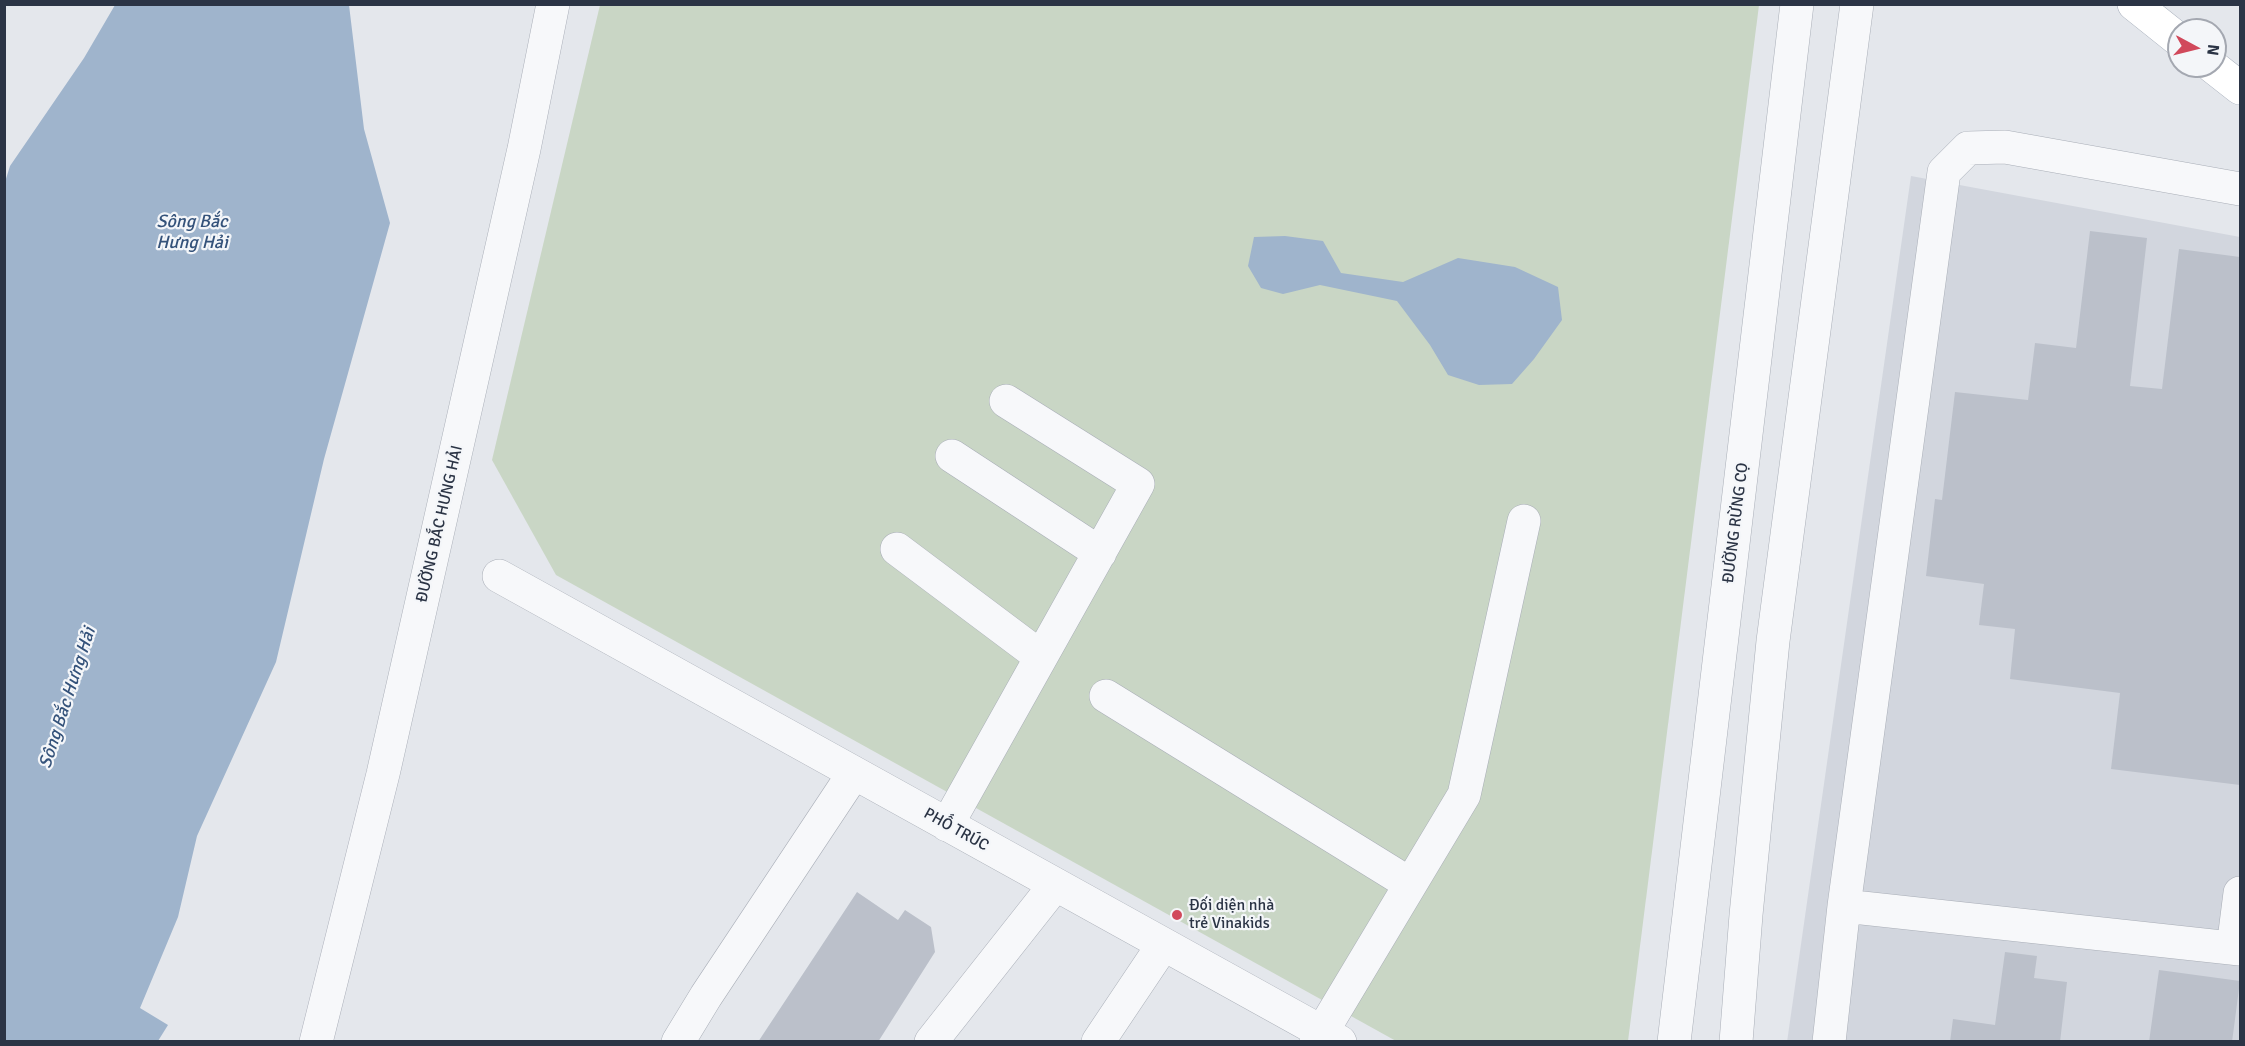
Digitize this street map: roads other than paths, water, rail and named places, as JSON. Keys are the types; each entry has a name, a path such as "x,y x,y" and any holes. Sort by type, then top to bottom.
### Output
{"main road":[{"path":"2134,4 2167,30"},
{"path":"2227,77 2241,88"}],"street":[{"name":"ĐƯỜNG BẮC HƯNG HẢI","path":"316,1041 386,763 524,149 553,4"},
{"name":"ĐƯỜNG RỪNG CỌ","path":"1674,1041 1797,4"},
{"path":"1736,1041 1773,641 1857,4"},
{"path":"1829,1041 1844,906 1944,172 1968,148 2006,147 2241,189"},
{"path":"947,825 1138,484 1006,401"},
{"path":"952,456 1100,553"},
{"path":"1326,1038 1410,884 1464,795 1524,521"},
{"path":"897,549 1041,657"},
{"name":"PHỐ TRÚC","path":"499,576 1326,1038"},
{"path":"1106,696 1410,884"},
{"path":"678,1041 854,773"},
{"path":"931,1041 1055,885"},
{"path":"1844,906 2237,949 2241,893"},
{"path":"1098,1041 1163,945"}],"water":[{"name":"Sông Bắc Hưng Hải","path":"115,5 349,5 364,129 390,223 324,459 276,662 197,836 178,917 140,1008 168,1025 158,1041 5,1041 5,182 10,166 84,58"},
{"path":"1285,236 1323,241 1341,273 1403,282 1458,258 1515,267 1558,287 1562,320 1534,359 1512,384 1479,385 1448,375 1430,345 1397,301 1320,285 1283,294 1261,288 1248,266 1254,237"}],"place":[{"name":"Đối diện nhà trẻ Vinakids","path":"1177,915"}]}
